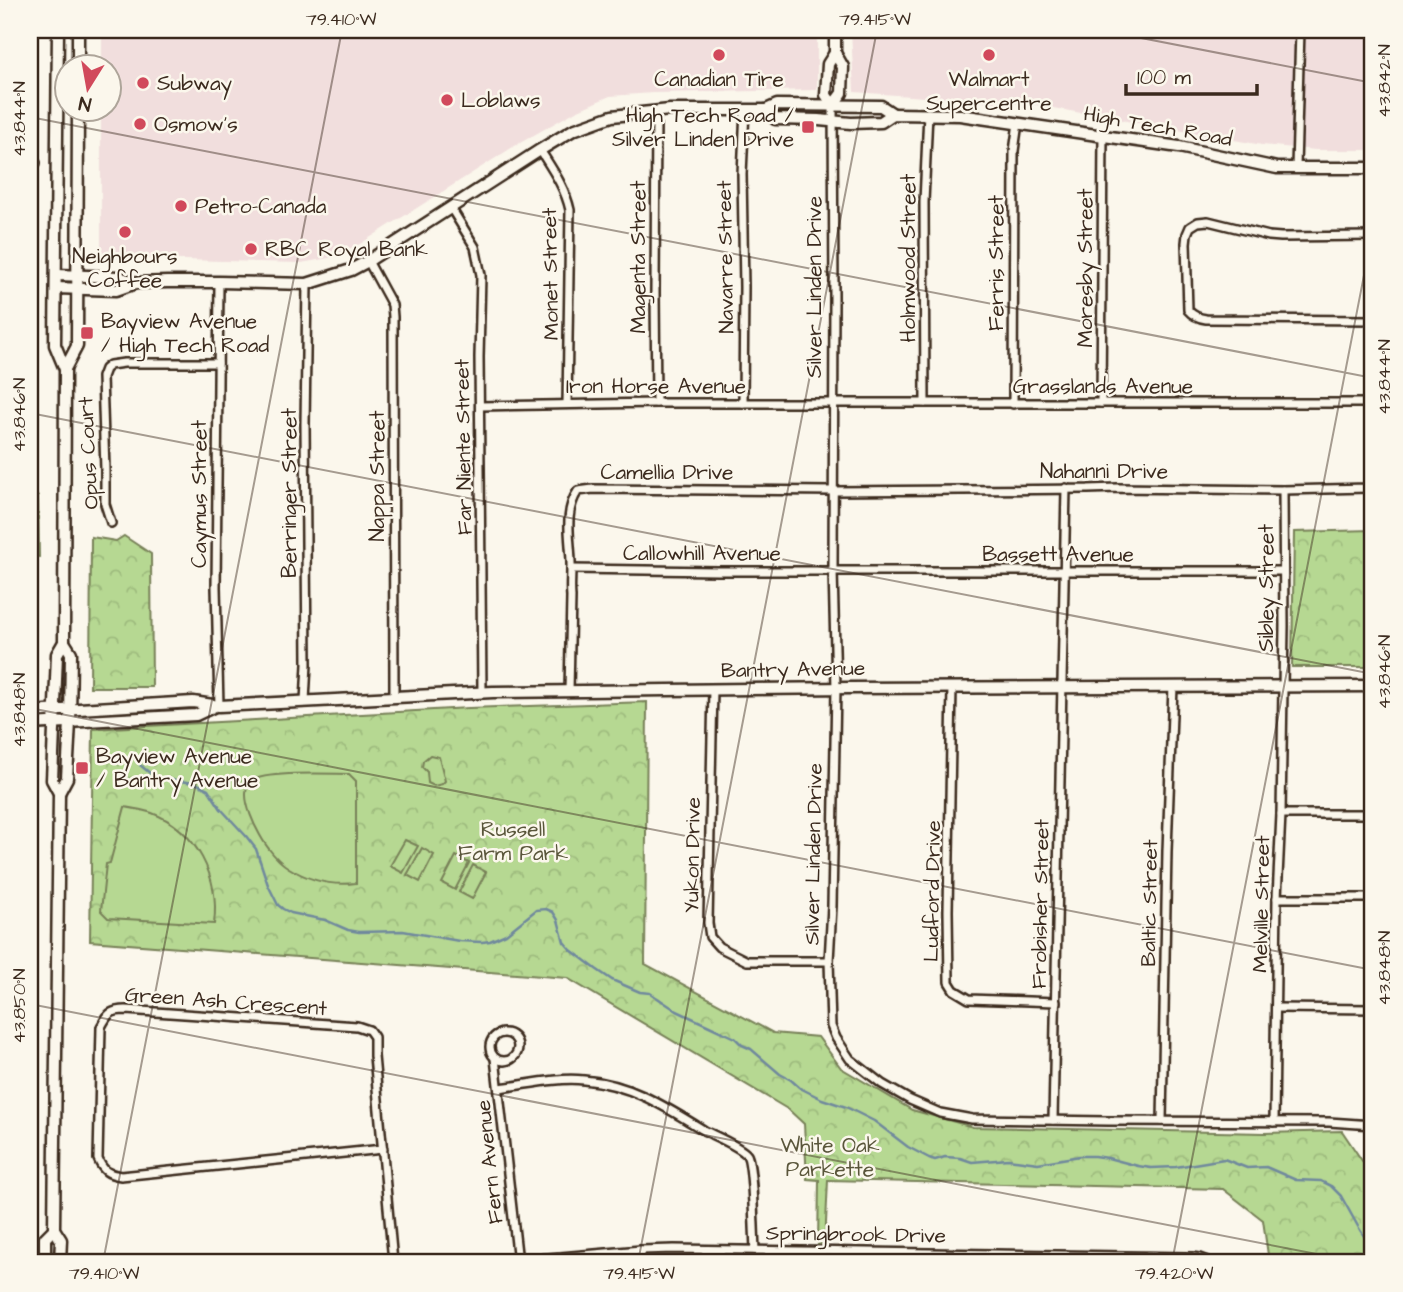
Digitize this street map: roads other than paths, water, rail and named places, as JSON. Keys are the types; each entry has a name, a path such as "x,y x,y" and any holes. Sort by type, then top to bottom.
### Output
{"street":[{"path":"58,30 55,345 65,369 64,642 57,654 52,780 59,793"},
{"path":"78,30 78,52"},
{"name":"Silver Linden Drive","path":"833,104 842,93 843,67 835,53 835,30"},
{"path":"1296,167 1300,30"},
{"name":"Silver Linden Drive","path":"835,53 828,64 827,95 833,104 834,122 833,571 836,688 829,961 831,1026 836,1038 850,1059 860,1068 910,1100 940,1113 972,1119 1329,1122 1373,1125"},
{"name":"High Tech Road","path":"56,288 116,290 136,283 307,284 351,270 368,261 573,130 612,116 670,110 766,110 776,104 881,106 894,114"},
{"name":"Navarre Street","path":"743,403 741,174 745,110"},
{"name":"High Tech Road","path":"766,110 775,119 834,122 881,122 894,114 960,114 1103,134 1277,168 1373,168"},
{"name":"Magenta Street","path":"656,112 656,403"},
{"name":"Holmwood Street","path":"925,403 924,202 928,113"},
{"path":"65,369 77,346 78,122"},
{"name":"Ferris Street","path":"1013,404 1014,151 1018,123"},
{"name":"Moresby Street","path":"1101,402 1103,134"},
{"name":"Monet Street","path":"540,150 562,185 570,210 567,404"},
{"name":"Far Niente Street","path":"451,208 475,247 481,275 482,692"},
{"path":"1373,236 1281,237 1208,221 1198,222 1190,227 1187,234 1186,256 1188,310 1198,318 1373,320"},
{"name":"Nappa Street","path":"368,261 392,305 393,317 394,697"},
{"name":"High Tech Road","path":"56,275 119,277 136,283"},
{"name":"Caymus Street","path":"216,706 219,282"},
{"name":"Berringer Street","path":"306,701 307,284"},
{"name":"Opus Court","path":"111,523 104,504 102,377 105,369 110,365 124,363 218,363"},
{"name":"Grasslands Avenue","path":"833,404 1373,403"},
{"name":"Iron Horse Avenue","path":"480,405 833,404"},
{"name":"Nahanni Drive","path":"833,491 1066,488 1283,490 1368,488 1373,482"},
{"name":"Frobisher Street","path":"1053,1120 1066,488"},
{"name":"Sibley Street","path":"1283,490 1283,686"},
{"name":"Camellia Drive","path":"569,691 569,510 578,491 833,491"},
{"name":"Callowhill Avenue","path":"571,569 833,571"},
{"name":"Bassett Avenue","path":"833,571 1283,571"},
{"path":"60,1262 61,1240 54,1229 59,793 67,778 71,722 71,653 64,642"},
{"name":"Baltic Street","path":"1163,1121 1173,686"},
{"name":"Melville Street","path":"1275,1122 1277,898 1283,686"},
{"name":"Bantry Avenue","path":"30,712 193,702 216,706 482,692 1373,686"},
{"name":"Ludford Drive","path":"952,687 949,982 954,990 970,999 1056,1002"},
{"name":"Yukon Drive","path":"713,689 708,900 710,937 719,947 747,961 829,961"},
{"name":"Bantry Avenue","path":"30,724 196,715 216,706"},
{"path":"1281,814 1373,814"},
{"path":"1277,898 1373,898"},
{"path":"1276,1008 1373,1009"},
{"name":"Green Ash Crescent","path":"383,1149 109,1174 101,1167 98,1159 101,1027 107,1015 116,1010 126,1010 357,1026 369,1030 374,1037 393,1262"},
{"name":"Fern Avenue","path":"495,1058 506,1061 514,1056 518,1047 512,1035 498,1033 491,1039 489,1048 495,1058 518,1261"},
{"path":"499,1088 582,1079 608,1084 650,1098 739,1148 746,1155 751,1172 755,1250"},
{"path":"45,1262 45,1238 54,1229"},
{"path":"641,1250 641,1262"},
{"name":"Springbrook Drive","path":"502,1262 641,1250 1083,1258 1192,1257 1210,1262"}],"waterway":[{"path":"134,753 140,765 156,778 195,783 208,789 221,809 256,849 278,905 291,913 325,920 359,932 403,931 459,941 482,942 506,934 536,910 546,909 553,912 558,920 564,942 571,950 612,980 640,992 650,993 677,1011 735,1038 800,1088 874,1121 908,1147 929,1158 960,1158 972,1162 1008,1159 1038,1163 1094,1156 1151,1168 1224,1159 1247,1168 1266,1167 1296,1180 1321,1181 1331,1186 1341,1196 1373,1249"}],"place":[{"name":"Canadian Tire","path":"719,55"},
{"name":"Walmart Supercentre","path":"989,55"},
{"name":"Subway","path":"143,83"},
{"name":"Loblaws","path":"447,100"},
{"name":"Osmow's","path":"140,124"},
{"name":"High Tech Road / Silver Linden Drive","path":"808,127"},
{"name":"Petro-Canada","path":"181,206"},
{"name":"Neighbours Coffee","path":"125,232"},
{"name":"RBC Royal Bank","path":"251,249"},
{"name":"Bayview Avenue / High Tech Road","path":"87,333"},
{"name":"Bayview Avenue / Bantry Avenue","path":"82,768"}],"park label":[{"name":"Russell Farm Park","path":"513,841"},
{"name":"White Oak Parkette","path":"830,1157"}]}
